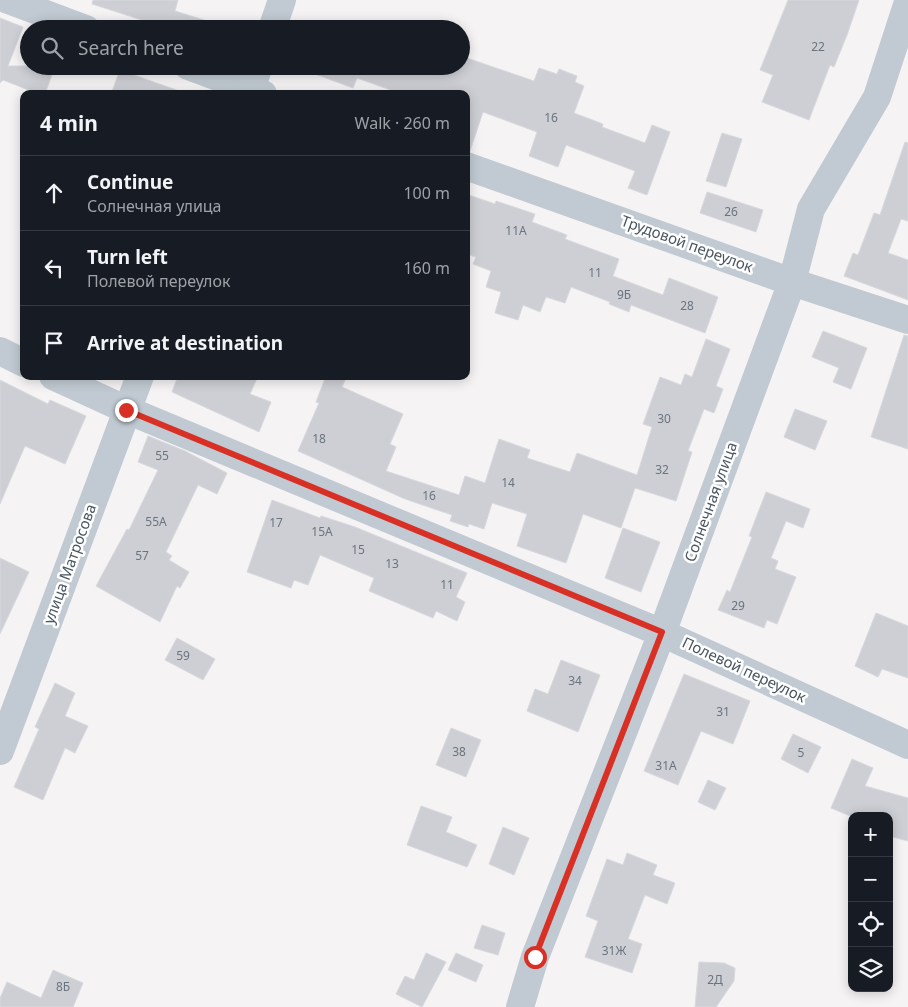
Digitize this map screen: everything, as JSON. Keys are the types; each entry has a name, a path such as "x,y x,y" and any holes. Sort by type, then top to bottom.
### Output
{"street":[{"path":"8,0 62,20"},
{"path":"275,20 282,0"},
{"name":"Солнечная улица","path":"520,1007 535,957 662,632 792,282 811,210 878,97 908,2"},
{"path":"218,75 255,86"},
{"name":"Трудовой переулок","path":"470,167 792,282 908,320"},
{"path":"0,352 20,360"},
{"name":"Полевой переулок","path":"62,380 126,410 662,632 908,745"},
{"name":"улица Матросова","path":"0,751 138,380"}],"building":[{"path":"93,0 178,0 175,11 204,20 142,20 92,4"},
{"path":"788,0 859,0 834,67 830,65 809,120 762,102 773,75 760,70"},
{"path":"0,18 20,26 20,35 8,66 20,66 20,75 52,75 46,90 29,90 3,80 0,83"},
{"path":"470,59 534,81 539,68 557,74 559,69 577,76 575,82 584,86 574,113 603,124 602,127 645,143 652,125 670,132 647,195 628,188 635,171 566,145 558,167 529,156 537,132 483,112 470,151 470,90 391,90 357,78 353,88 318,75 470,75"},
{"path":"118,75 134,75 176,90 112,90"},
{"path":"722,133 742,139 726,187 706,181"},
{"path":"905,142 908,143 908,221 901,219 888,253 908,260 908,300 844,276 853,253 858,255 874,213 880,215"},
{"path":"707,192 763,210 756,232 700,213"},
{"path":"470,195 495,204 496,201 535,214 532,222 567,235 565,239 619,259 613,276 663,295 669,278 718,297 705,333 631,305 629,312 609,304 610,302 571,287 565,303 546,297 540,312 523,305 518,320 495,313 501,292 486,287 491,271 473,264 476,257 470,255"},
{"path":"823,331 867,348 851,389 833,382 839,368 812,357"},
{"path":"904,335 908,336 908,449 871,437"},
{"path":"706,339 730,349 716,386 723,389 714,413 704,409 688,451 692,452 676,501 635,488 621,528 583,514 566,563 517,546 527,514 492,503 484,529 469,524 468,527 450,521 452,515 405,499 298,451 319,403 316,402 324,380 345,380 342,387 403,414 390,444 396,447 386,471 459,495 465,476 485,483 499,439 530,450 527,458 570,472 577,453 637,475 652,427 643,424 660,377 681,385 685,374 692,377"},
{"path":"0,380 48,404 50,400 86,416 65,464 25,446 0,504"},
{"path":"176,380 256,380 250,394 271,402 259,432 172,392"},
{"path":"795,409 827,421 815,450 784,437"},
{"path":"148,436 185,451 227,473 217,494 198,485 166,552 172,556 169,560 189,572 180,588 177,586 160,622 96,586 127,529 129,530 158,470 138,462"},
{"path":"766,492 810,509 803,528 786,521 771,558 778,561 775,569 796,577 777,624 767,620 764,628 718,610 727,590 730,592 752,537 749,536"},
{"path":"272,500 320,518 321,516 355,527 467,573 456,597 465,602 457,621 436,611 433,618 369,591 374,578 320,555 308,585 294,580 291,588 247,572"},
{"path":"623,528 660,542 641,592 605,578"},
{"path":"0,558 29,572 0,634"},
{"path":"876,613 908,626 908,678 882,669 878,677 855,666"},
{"path":"177,638 215,659 203,680 165,660"},
{"path":"561,660 600,675 578,732 527,711 535,689 548,694"},
{"path":"684,674 750,701 733,744 701,731 678,785 644,771"},
{"path":"55,683 75,693 65,716 88,726 75,753 65,748 43,800 14,787 39,729 35,727"},
{"path":"451,728 481,740 466,777 436,765"},
{"path":"793,734 821,747 808,773 781,759"},
{"path":"852,759 873,768 865,786 908,798 908,841 893,837 893,812 848,812 848,815 831,808"},
{"path":"708,780 726,788 715,810 698,802"},
{"path":"421,806 452,817 446,832 477,845 467,867 407,845"},
{"path":"503,827 529,838 514,875 489,864"},
{"path":"627,853 657,865 653,875 675,883 667,904 645,895 628,939 642,944 632,973 585,957 598,921 586,916 607,859 623,865"},
{"path":"482,925 505,933 498,955 474,948"},
{"path":"426,953 446,962 422,1007 396,994 405,976 414,980"},
{"path":"456,953 483,965 476,982 448,970"},
{"path":"699,962 724,963 735,968 734,981 716,1007 695,1007"},
{"path":"53,970 83,983 73,1007 0,1007 0,998 7,982 41,998"}],"route":[{"path":"126,410 662,632 535,957"}]}
